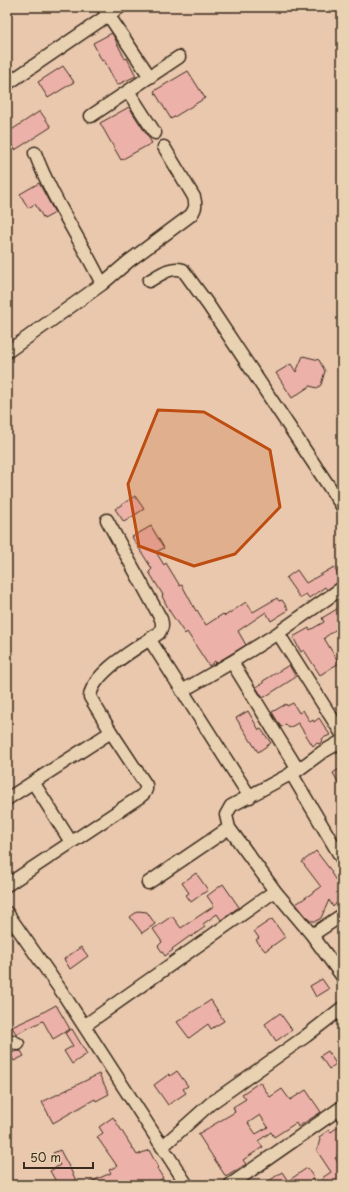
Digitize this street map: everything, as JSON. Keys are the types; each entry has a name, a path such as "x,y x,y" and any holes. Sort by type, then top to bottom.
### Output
{"street":[{"path":"7,84 105,11 120,7"},
{"path":"105,11 150,77"},
{"path":"91,116 179,57"},
{"path":"128,91 155,133"},
{"path":"7,352 102,284 129,261 192,215 196,204 194,198 164,146"},
{"path":"35,153 50,189 90,258 102,284"},
{"path":"149,281 170,269 177,268 183,270 209,306 342,506"},
{"path":"7,885 145,793 146,785 91,701 90,696 90,691 93,684 105,670 150,640 159,633 162,628 162,623 107,520"},
{"path":"182,691 278,633 342,588"},
{"path":"278,633 342,734"},
{"path":"150,640 250,797"},
{"path":"232,662 342,858"},
{"path":"7,799 111,732"},
{"path":"342,741 321,753 294,772 231,806 226,815 229,828 275,891 312,935 342,976"},
{"path":"33,782 71,842"},
{"path":"148,883 229,828"},
{"path":"84,1026 275,891"},
{"path":"7,913 84,1026 185,1184"},
{"path":"312,935 342,916"},
{"path":"162,1147 210,1104 306,1036 342,1008"},
{"path":"230,1185 342,1107"}],"highlighted area":[{"path":"158,410 204,412 270,450 280,507 235,554 194,566 139,546 128,484"}],"building":[{"path":"112,33 125,59 127,58 136,76 117,85 93,43"},
{"path":"63,66 74,82 48,98 38,82"},
{"path":"188,71 205,98 171,119 154,91"},
{"path":"129,107 152,143 121,160 100,123"},
{"path":"40,111 51,127 15,150 7,137 7,133"},
{"path":"39,183 55,213 44,219 35,204 28,208 20,194"},
{"path":"303,356 319,360 325,371 321,385 317,388 310,386 292,398 276,373 291,364 296,372"},
{"path":"135,496 144,509 124,522 115,509"},
{"path":"151,526 164,548 156,552 164,565 166,563 180,586 182,585 196,611 197,610 206,625 223,614 225,616 246,602 253,612 277,598 279,601 282,600 288,609 286,610 287,611 271,621 266,612 238,631 246,645 216,663 215,661 209,666 187,632 185,634 170,612 162,596 163,595 149,572 152,569 132,537"},
{"path":"334,567 341,581 327,590 325,587 309,598 306,594 300,598 286,578 297,570 306,583"},
{"path":"342,606 342,625 324,638 339,663 320,675 304,650 301,652 293,637 324,622 322,618"},
{"path":"289,665 296,677 263,698 256,687"},
{"path":"293,703 299,713 303,710 310,722 313,720 314,722 319,718 330,735 323,738 320,744 316,743 313,746 298,723 289,728 286,724 281,727 272,712 286,704 287,706"},
{"path":"248,711 259,730 261,729 271,743 258,752 236,718"},
{"path":"342,767 342,789 333,773"},
{"path":"316,851 332,872 331,873 342,890 342,897 333,907 329,900 321,918 316,921 310,921 296,904 321,887 302,862"},
{"path":"196,873 208,890 191,902 186,895 189,893 182,883"},
{"path":"223,884 239,907 221,920 217,914 203,924 205,927 172,949 173,950 165,956 158,946 162,942 153,929 172,916 181,928 214,906 207,896"},
{"path":"138,911 147,912 155,924 142,933 130,917"},
{"path":"272,919 285,937 265,951 256,940 259,938 254,931"},
{"path":"81,947 88,956 70,969 64,959"},
{"path":"322,979 329,989 316,997 310,986"},
{"path":"211,1000 224,1021 211,1029 208,1024 189,1038 177,1022"},
{"path":"56,1005 70,1029 53,1039 43,1021 16,1034 12,1027"},
{"path":"280,1013 292,1030 276,1041 265,1024"},
{"path":"72,1029 87,1054 72,1064 64,1051 73,1046 65,1033"},
{"path":"16,1051 21,1051 24,1056 14,1061 10,1054"},
{"path":"328,1051 336,1064 329,1069 320,1056"},
{"path":"177,1071 188,1086 183,1089 186,1093 168,1105 154,1085 169,1074 170,1076"},
{"path":"99,1074 109,1094 96,1101 95,1099 53,1123 42,1102"},
{"path":"260,1082 270,1097 282,1089 290,1100 306,1090 321,1112 298,1127 296,1123 274,1137 271,1132 258,1141 263,1147 243,1160 246,1164 226,1177 198,1134 235,1112 233,1107 246,1099 242,1094","holes":["260,1115 268,1127 256,1134 248,1123"]},
{"path":"113,1117 137,1155 149,1150 163,1178 160,1180 163,1185 83,1185 111,1173 109,1170 117,1166 97,1137 103,1133 99,1127"},
{"path":"342,1124 342,1153 335,1158 342,1168 342,1185 327,1185 322,1178 331,1172 317,1151 320,1139 319,1137 329,1130 331,1132"},
{"path":"60,1150 76,1180 68,1185 58,1185 50,1171 60,1165 53,1153"},
{"path":"307,1168 314,1178 303,1185 263,1185 282,1172 288,1181"}]}
